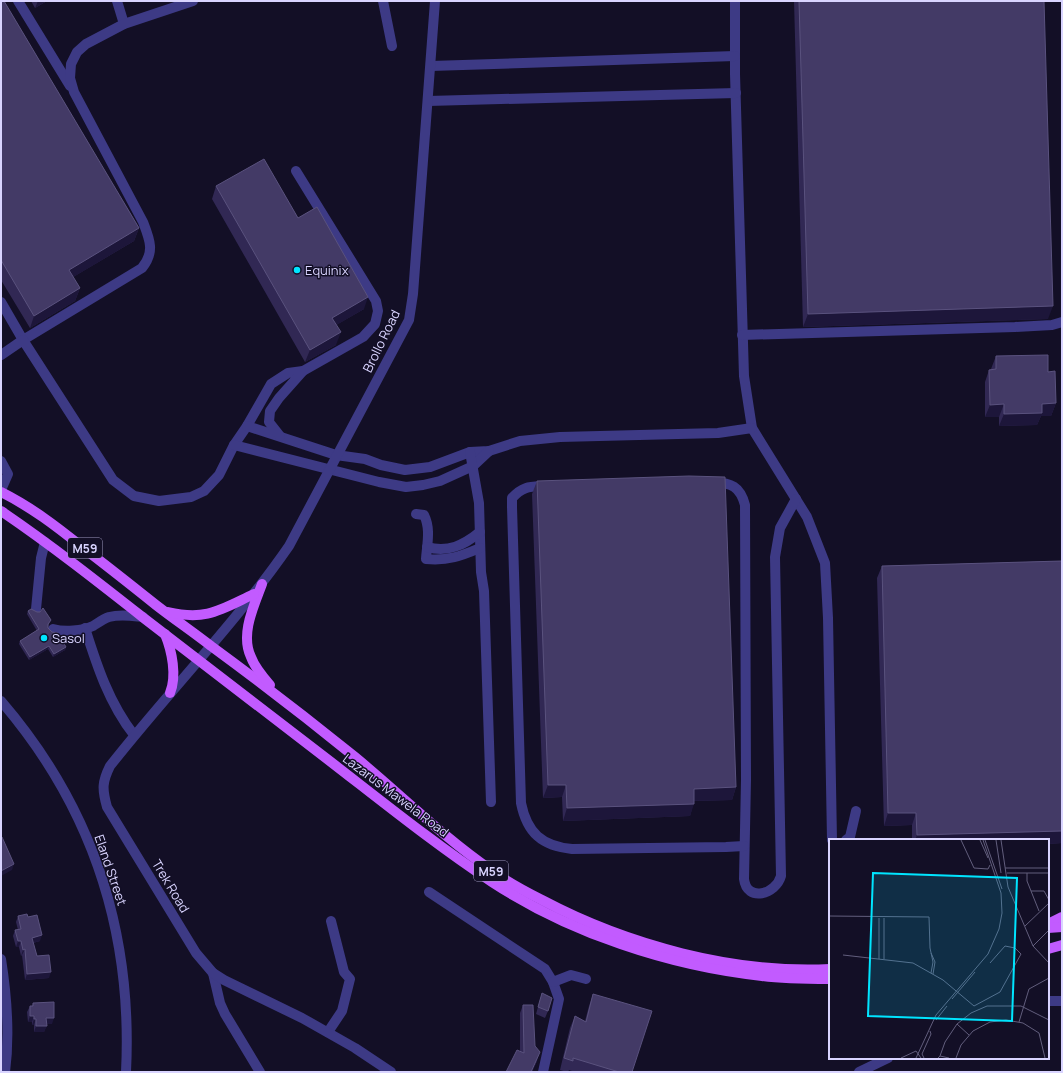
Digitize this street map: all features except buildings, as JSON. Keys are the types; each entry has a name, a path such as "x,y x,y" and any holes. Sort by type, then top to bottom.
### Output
{"main road":[{"name":"M59","path":"1,491 50,521 164,611 212,646"},
{"name":"Lazarus Mawela Road","path":"1,511 45,542 455,856 493,883 517,897 576,927 619,944 697,966 762,976 829,979"},
{"path":"262,584 250,621 247,644 249,652 260,673 287,704"},
{"path":"164,611 194,616 207,614 221,610 254,594"},
{"path":"165,634 172,659 173,686 170,693"},
{"name":"Lazarus Mawela Road","path":"212,646 356,759 451,841 517,887 557,908 625,936 685,953 757,966 803,970 829,969"},
{"path":"1049,924 1062,917"},
{"path":"1049,928 1062,927"},
{"path":"1049,949 1062,945"},
{"path":"1049,954 1062,952"}],"street":[{"path":"1,355 23,340 142,268 148,261 151,247 143,222 74,92 18,1"},
{"path":"117,1 124,24"},
{"path":"74,92 70,78 71,64 77,52 86,44 124,24 193,1"},
{"path":"383,1 392,46"},
{"name":"Brollo Road","path":"212,646 262,584 289,546 410,315 435,1"},
{"path":"735,1 735,56 744,376 752,428 807,517 825,564 828,618 832,839"},
{"path":"431,66 735,56"},
{"path":"428,102 736,93"},
{"path":"280,436 269,422 270,412 279,398 302,371 363,337 375,324 378,310 376,301 296,172"},
{"path":"1,302 23,340 114,480 134,496 159,501 191,497 204,491 219,475 234,445 247,426 271,384 288,373 302,371"},
{"path":"742,335 1015,327 1052,325 1062,322"},
{"path":"247,426 336,455 365,459 381,465 405,470 430,467 470,452 489,452 520,441 541,438 718,433 752,428"},
{"path":"234,445 379,482 406,487 440,481 473,466 489,452"},
{"path":"470,452 479,503 480,548 484,591 491,802"},
{"path":"1,461 8,474 1,491"},
{"path":"703,482 724,482 734,486 743,497 745,506 745,886 750,891 755,893 767,892 780,880 781,863 775,557 780,528 796,499"},
{"path":"559,486 527,486 512,498 521,803 526,821 536,834 549,844 572,849 726,848 744,846"},
{"path":"416,514 424,515 427,522 426,559 444,560 459,557 480,548"},
{"path":"427,547 435,549 457,547 469,541 480,532"},
{"path":"36,609 42,552 45,542"},
{"path":"53,629 65,630 85,628 106,618 116,616 127,615 143,618"},
{"path":"85,628 106,690 120,717 134,735"},
{"name":"Trek Road","path":"212,646 134,735 110,766 105,777 103,787 107,807 196,953 213,973 236,987 328,1032 391,1072"},
{"name":"Eland Street","path":"1,701 33,741 58,779 87,838 105,884 124,974 127,1026 126,1072"},
{"path":"847,839 850,837 856,811"},
{"path":"430,892 545,969 553,982 559,999 544,1072"},
{"path":"328,1032 342,1010 350,979 344,972 331,921"},
{"path":"1,959 6,993 8,1027 5,1072"},
{"path":"213,973 220,1004 260,1072"},
{"path":"553,982 572,976 586,979"},
{"path":"1049,1001 1062,1001"},
{"path":"859,1072 886,1059"}],"place":[{"name":"Equinix","path":"297,270"},
{"name":"Sasol","path":"44,638"}]}
